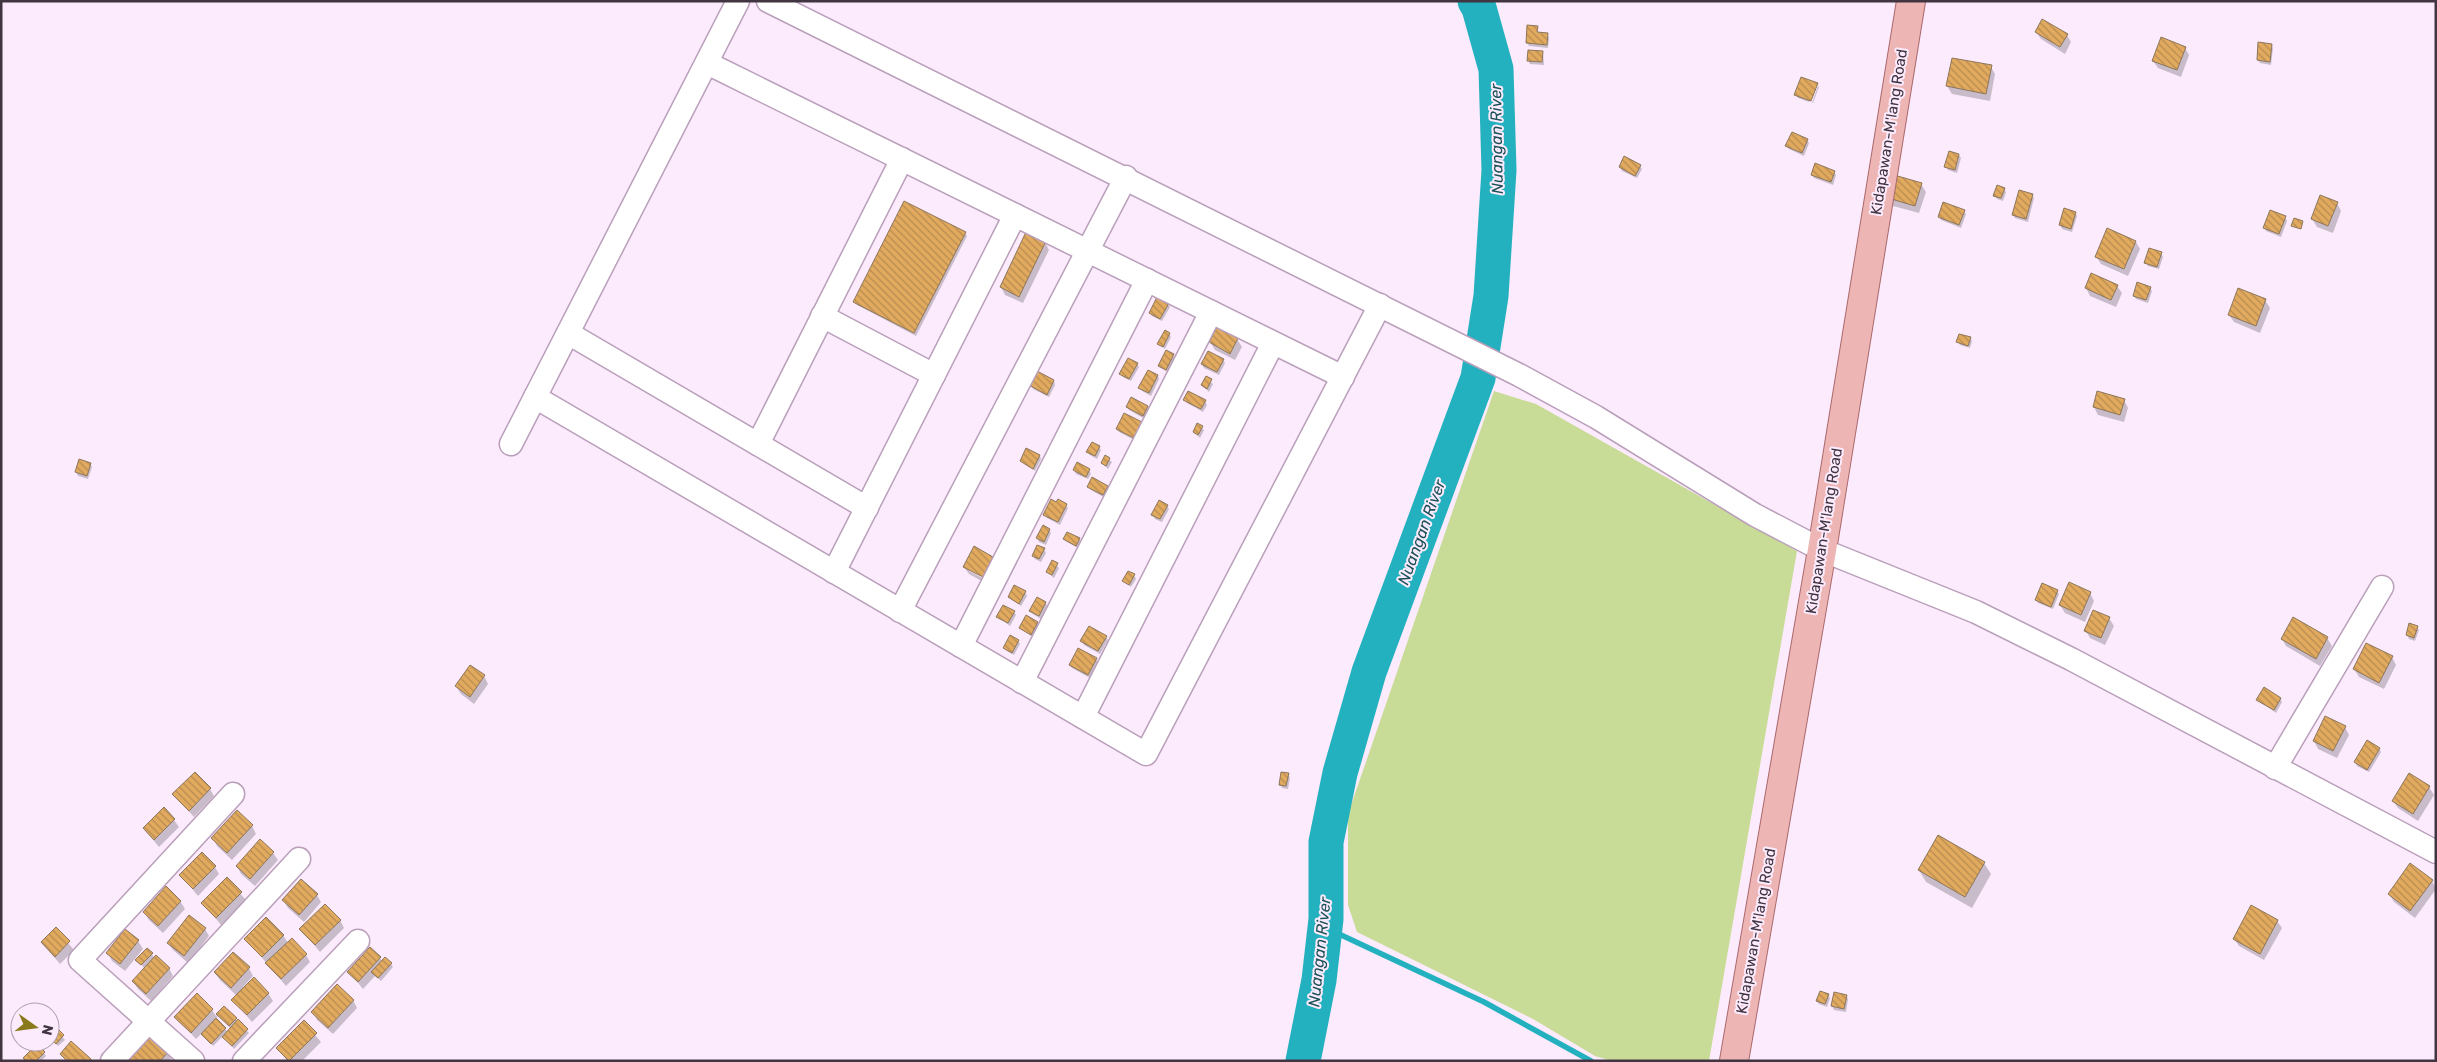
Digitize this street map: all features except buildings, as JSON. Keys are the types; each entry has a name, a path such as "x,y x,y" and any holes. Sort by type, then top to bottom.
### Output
{"main road":[{"name":"Kidapawan-M'lang Road","path":"1734,1061 1822,550 1911,1"}],"street":[{"path":"511,444 738,1"},
{"path":"768,1 1126,177 1519,375 1596,416 1755,515 1822,550 1976,612 2071,659 2436,852"},
{"path":"707,62 1343,377"},
{"path":"758,444 902,159"},
{"path":"900,611 1086,250 1126,177"},
{"path":"834,572 1015,215"},
{"path":"961,646 1147,280"},
{"path":"535,397 1146,754 1380,306"},
{"path":"1022,682 1211,312"},
{"path":"822,316 934,375"},
{"path":"568,333 867,508"},
{"path":"1083,717 1273,343"},
{"path":"2275,768 2382,587"},
{"path":"193,1061 80,960 233,794"},
{"path":"112,1061 299,859"},
{"path":"244,1061 358,940"}],"green space":[{"path":"1494,391 1536,404 1797,551 1709,1061 1612,1061 1595,1056 1533,1019 1357,932 1348,905 1348,814"}],"waterway":[{"name":"Nuangan River","path":"1303,1061 1319,980 1326,919 1326,842 1340,773 1369,672 1478,378 1491,296 1499,170 1496,69 1479,8 1475,1"},
{"path":"1326,919 1339,934 1484,1002 1591,1061"}]}
